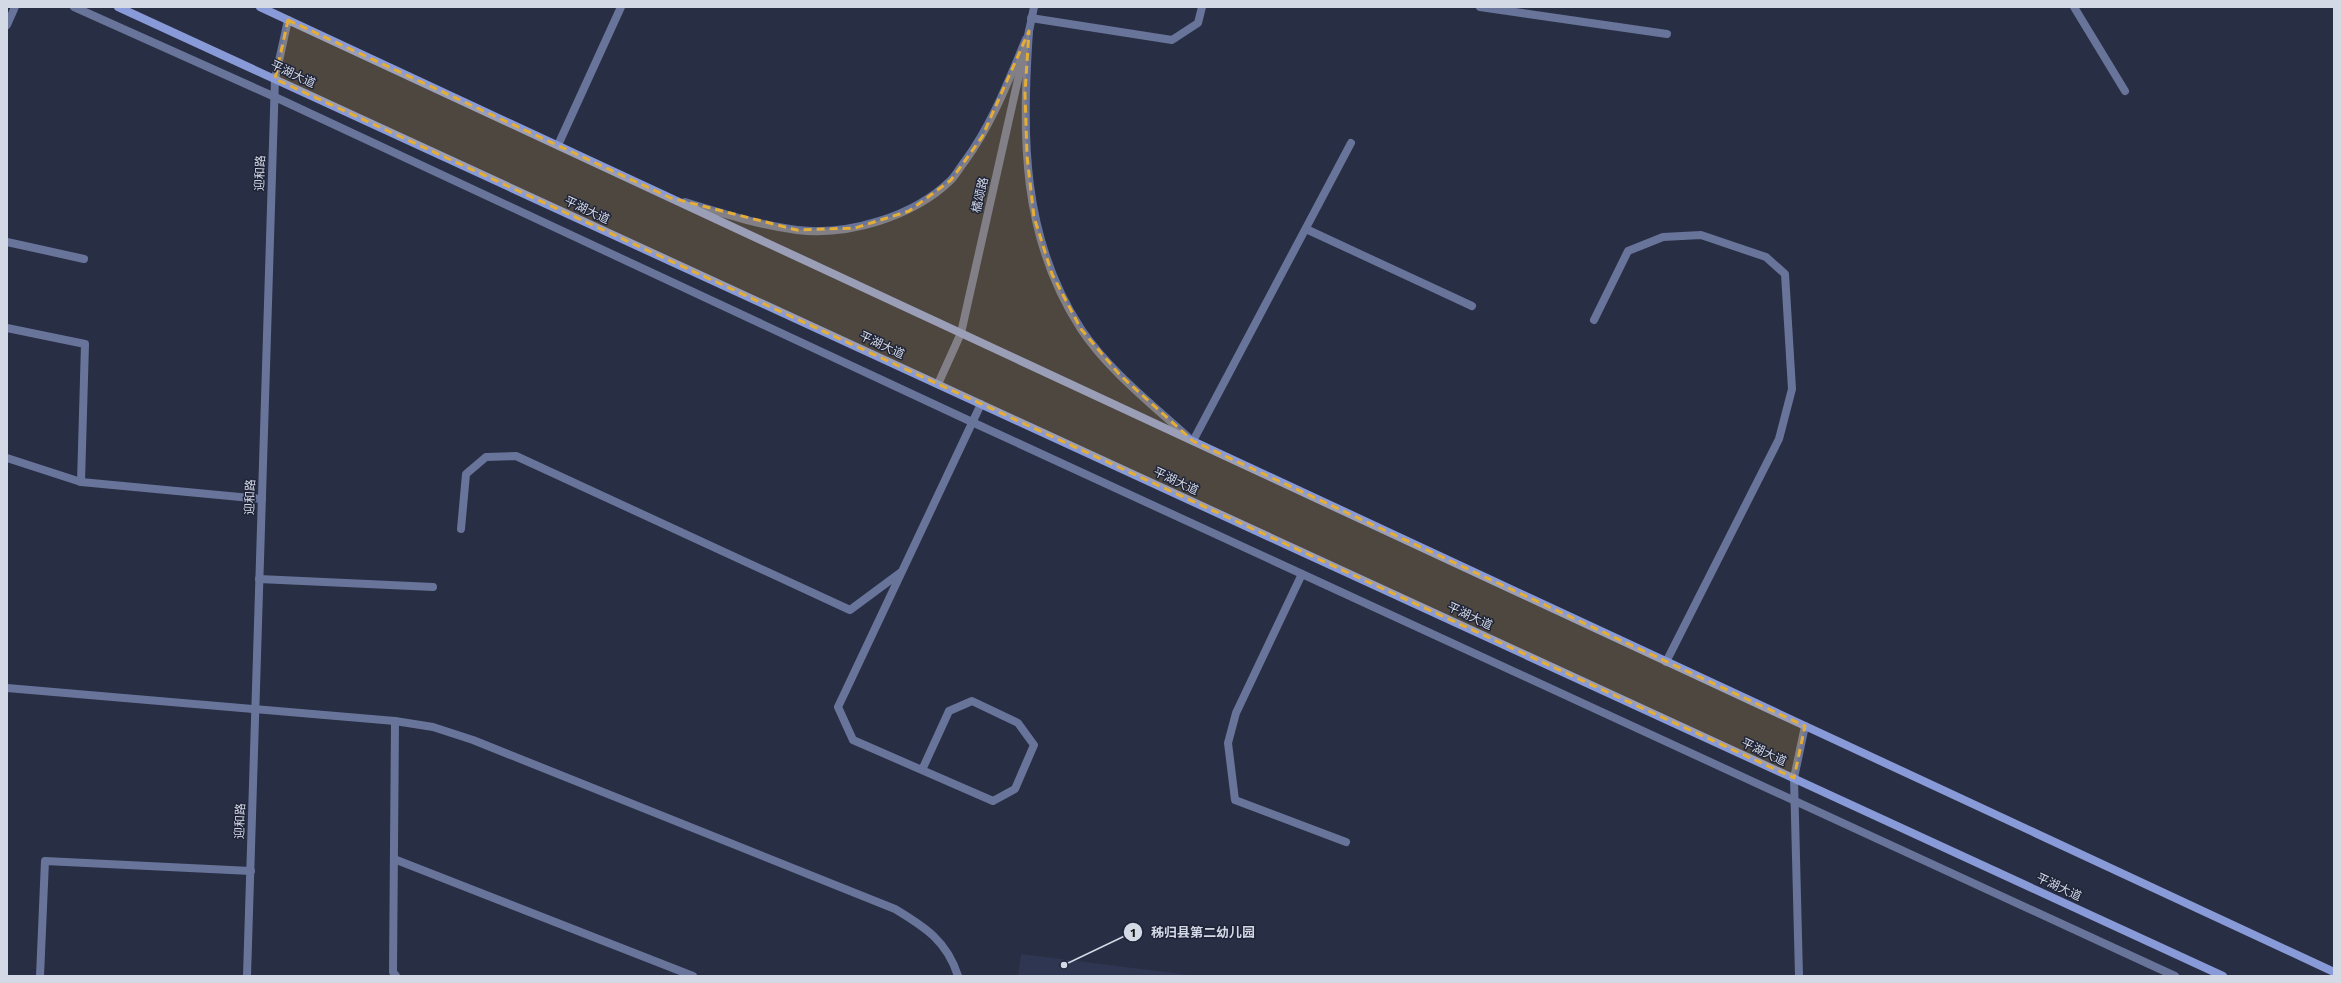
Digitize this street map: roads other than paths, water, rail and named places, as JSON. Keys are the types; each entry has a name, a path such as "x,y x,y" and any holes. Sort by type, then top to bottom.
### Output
{"main road":[{"name":"平湖大道","path":"118,7 2223,976"},
{"path":"260,7 2334,972"}],"street":[{"path":"7,25 14,7"},
{"path":"74,7 275,97 972,422 2175,976"},
{"path":"558,145 621,7"},
{"name":"橘颂路","path":"938,384 961,333 1034,7"},
{"path":"1032,18 1172,40 1198,23 1202,7"},
{"path":"1480,7 1511,9 1667,34"},
{"path":"2074,7 2125,92"},
{"name":"迎和路","path":"247,976 275,79 288,20"},
{"path":"671,198 734,216 797,230 855,228 909,211 951,180 982,137 1007,87 1029,31"},
{"path":"1029,31 1025,93 1027,156 1034,217 1052,274 1081,329 1120,374 1193,441 1351,143"},
{"path":"1306,229 1472,306"},
{"path":"1594,320 1628,251 1663,237 1700,235 1766,257 1785,274 1792,389 1779,439 1666,662"},
{"path":"7,242 84,259"},
{"path":"7,328 85,344 81,482"},
{"path":"922,770 949,711 972,702 1018,723 1034,744 1015,789 992,801 853,740 838,707 981,404"},
{"path":"460,529 466,474 486,457 516,456 850,610 902,572"},
{"path":"7,458 81,482 262,499"},
{"path":"1302,574 1236,713 1228,743 1235,800 1346,842"},
{"path":"259,579 433,587"},
{"path":"7,688 395,721 433,727 474,740 895,909 923,925 945,948 958,976"},
{"path":"395,721 393,972 396,976"},
{"path":"1799,976 1794,778 1806,726"},
{"path":"394,859 693,976"},
{"path":"40,976 45,861 250,871"}],"place":[{"name":"秭归县第二幼儿园","path":"1064,965"}]}
